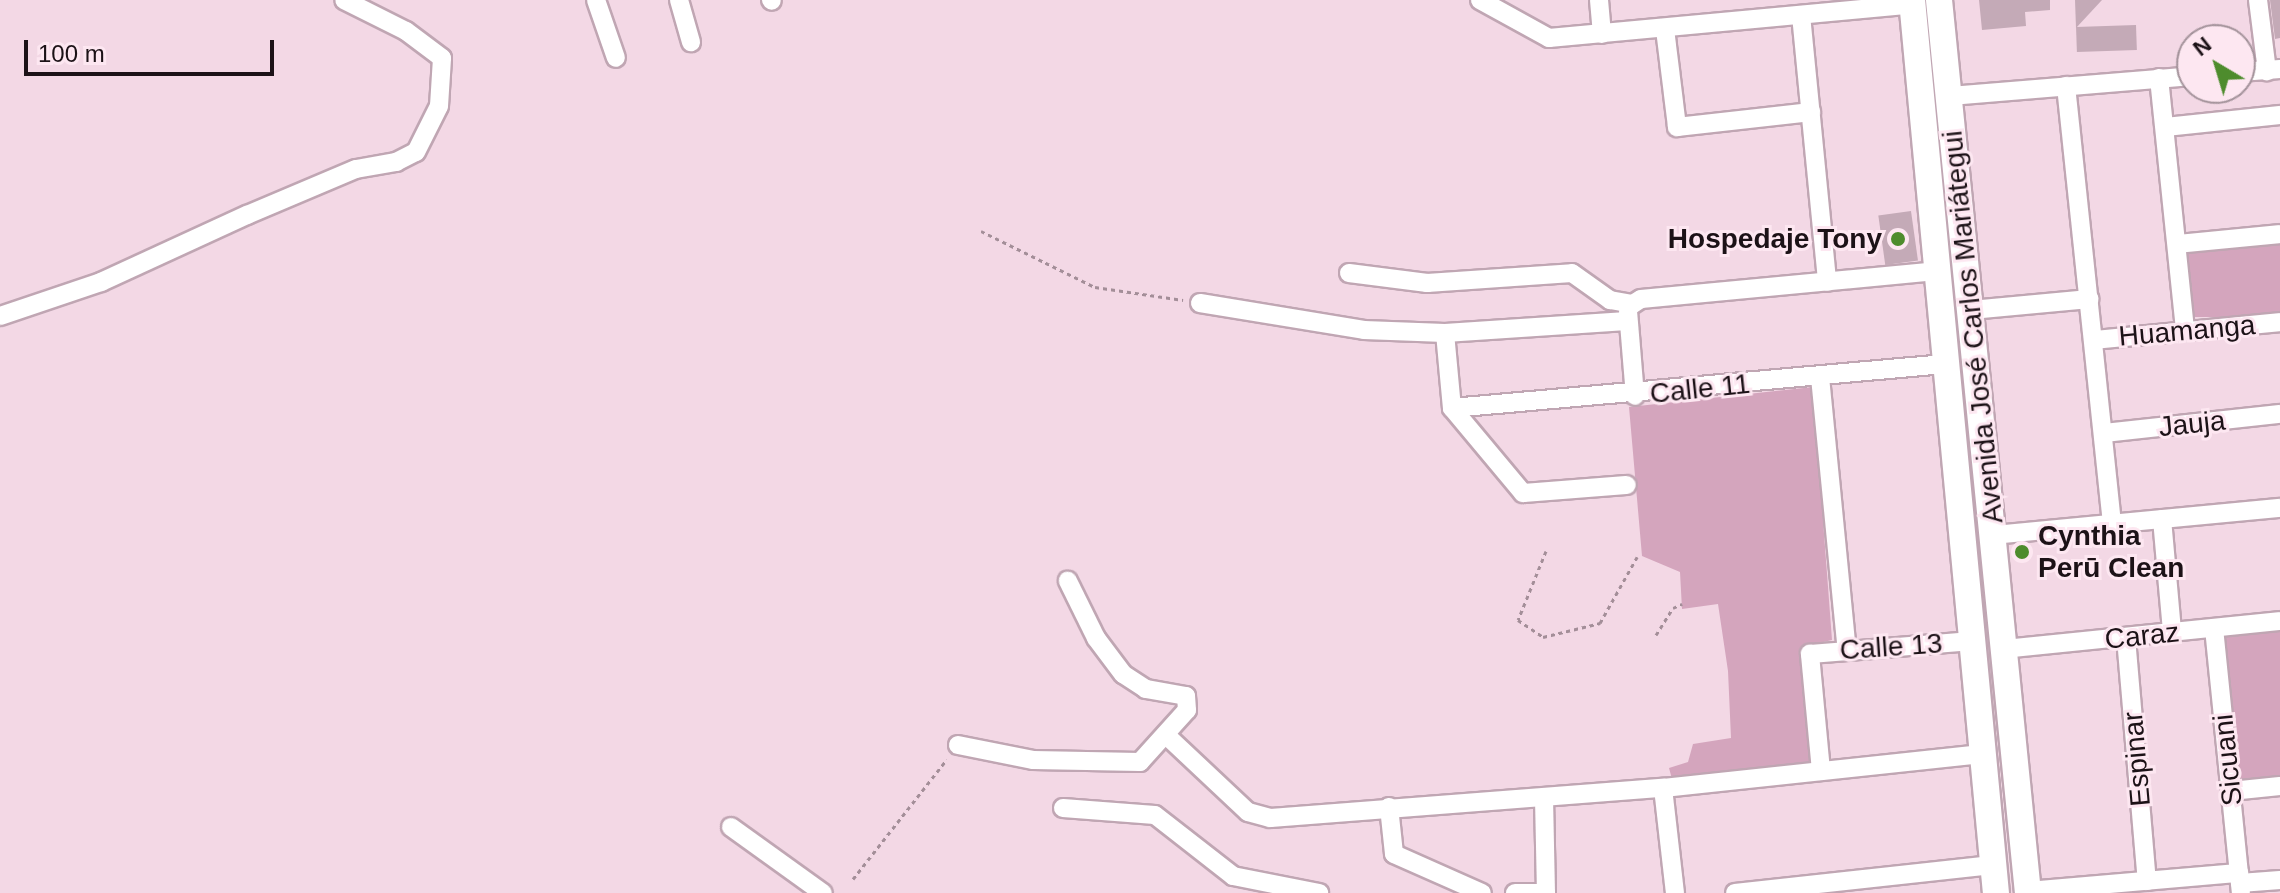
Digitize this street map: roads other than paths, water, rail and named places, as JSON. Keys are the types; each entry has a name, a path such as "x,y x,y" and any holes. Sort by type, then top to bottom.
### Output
{"main road":[{"name":"Avenida José Carlos Mariátegui","path":"1939,0 2028,892"},
{"name":"Avenida José Carlos Mariátegui","path":"1913,2 1996,893"},
{"path":"1951,392 1978,391"}],"street":[{"path":"0,316 101,282 261,209 416,152 439,106 442,58 406,31 344,0"},
{"path":"596,0 616,58"},
{"path":"679,0 691,42"},
{"path":"1480,0 1549,38 1665,29 1913,2"},
{"path":"1599,0 1602,34"},
{"path":"2258,0 2273,70"},
{"path":"1801,15 1827,282"},
{"path":"1665,29 1677,127 1811,112"},
{"path":"1950,96 2176,77"},
{"path":"2159,78 2185,331"},
{"path":"2066,86 2112,524"},
{"path":"2165,127 2280,115"},
{"path":"2177,244 2280,234"},
{"path":"1200,303 1364,330 1445,333 1630,312 1641,299 1939,271"},
{"path":"1349,273 1427,283 1572,273 1630,312"},
{"path":"1971,310 2089,299"},
{"path":"1630,312 1635,396"},
{"name":"Huamanga","path":"2094,340 2280,322"},
{"path":"1445,333 1452,408 1523,493 1627,485"},
{"name":"Calle 11","path":"1452,408 1635,396 1949,364"},
{"path":"1820,377 1847,650"},
{"name":"Jauja","path":"2104,433 2280,414"},
{"path":"1993,535 2280,508"},
{"path":"2162,519 2172,632"},
{"path":"958,745 1033,760 1113,765 1140,762 1167,736 1190,701 1132,684 1096,638 1068,581"},
{"name":"Caraz","path":"2004,649 2280,621"},
{"name":"Sicuani","path":"2214,628 2240,883"},
{"name":"Espinar","path":"2126,638 2147,881"},
{"name":"Calle 13","path":"1821,771 1810,654 1972,641"},
{"path":"1167,736 1260,817 1663,788 1982,754"},
{"path":"2231,791 2280,786"},
{"path":"1663,788 1675,893"},
{"path":"1515,893 1546,893 1544,798"},
{"path":"1389,807 1394,854 1482,893"},
{"path":"1063,808 1165,818 1240,886 1319,893"},
{"path":"731,827 823,893"},
{"path":"1735,893 1994,865"},
{"path":"2028,892 2147,881 2240,883 2280,880"}],"place":[{"name":"Hospedaje Tony","path":"1898,239"},
{"name":"Cynthia Perū Clean","path":"2022,552"}]}
